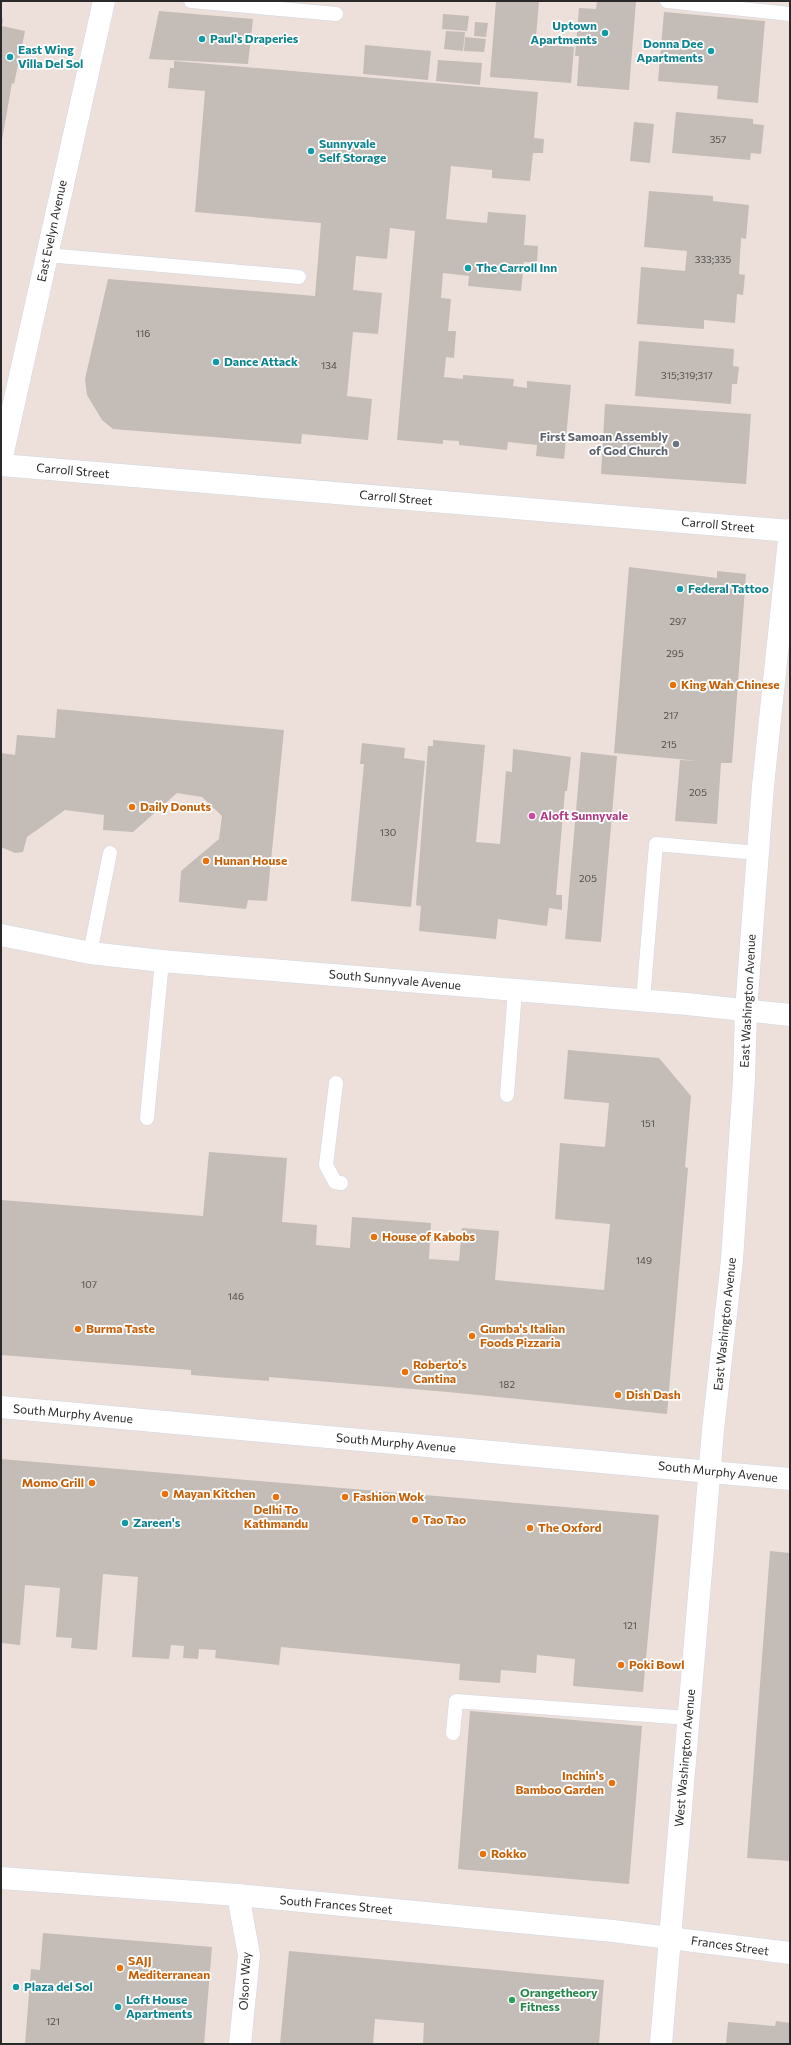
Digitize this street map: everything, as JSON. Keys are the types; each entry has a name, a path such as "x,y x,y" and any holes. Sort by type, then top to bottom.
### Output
{"street":[{"name":"East Evelyn Avenue","path":"1,461 104,1"},
{"name":"Carroll Street","path":"1,465 790,531"},
{"name":"East Washington Avenue","path":"710,1472 732,1260 744,1079 746,1010 758,853 790,531"},
{"name":"South Sunnyvale Avenue","path":"1,935 90,953 162,961 515,991 643,1000 790,1014"},
{"name":"South Murphy Avenue","path":"1,1407 790,1479"},
{"name":"West Washington Avenue","path":"661,2044 710,1472"},
{"name":"South Frances Street","path":"1,1878 238,1895 671,1937"},
{"name":"Olson Way","path":"238,1895 249,1955 240,2044"},
{"name":"Frances Street","path":"671,1937 760,1951 790,1953"}],"lane":[{"path":"191,1 336,14"},
{"path":"667,1 790,14"},
{"path":"46,255 299,277"},
{"path":"643,1000 656,844 758,853"},
{"path":"90,953 110,853"},
{"path":"147,1118 162,961"},
{"path":"507,1095 515,991"},
{"path":"336,1083 326,1165 335,1182 341,1183"},
{"path":"453,1733 456,1701 688,1718"}],"building":[{"path":"496,1 539,1 536,37 543,37 542,45 574,47 571,83 490,77"},
{"name":"Uptown Apartments","path":"597,1 636,1 629,90 577,86 579,56 575,56 579,8 596,9"},
{"name":"Paul's Draperies","path":"159,11 253,19 248,64 149,59"},
{"name":"Donna Dee Apartments","path":"664,12 765,21 758,103 717,99 718,86 658,81"},
{"path":"443,14 469,16 467,31 442,29"},
{"name":"East Wing Villa Del Sol","path":"1,18 3,19 2,26 25,31 14,84 12,83 2,140"},
{"path":"475,22 488,23 486,37 474,36"},
{"path":"446,31 465,32 463,51 444,49"},
{"path":"465,37 486,39 484,52 464,51"},
{"path":"365,45 431,51 428,80 363,74"},
{"path":"438,60 482,63 480,85 436,81"},
{"path":"174,61 538,92 534,138 544,139 543,153 533,153 530,181 492,178 492,170 451,166 446,219 487,223 488,212 526,215 524,245 538,246 537,263 524,262 521,291 468,286 469,276 443,273 441,298 451,299 448,331 456,331 454,358 446,357 444,377 463,379 463,375 514,379 513,386 527,388 527,381 571,385 564,459 536,456 537,445 508,442 507,450 459,445 459,441 443,440 443,444 397,440 415,231 390,228 387,259 356,256 353,290 382,293 378,334 353,332 347,396 372,399 368,440 302,434 301,444 113,429 102,420 87,395 85,379 108,279 315,296 321,223 195,212 205,91 168,88 170,68 174,68"},
{"path":"676,112 753,119 753,124 764,125 761,154 751,153 750,160 672,153"},
{"path":"634,122 654,124 650,163 630,161"},
{"path":"649,191 713,196 713,201 749,205 746,239 741,238 739,274 745,275 743,295 737,294 735,323 704,320 704,329 637,324 641,267 685,271 687,251 644,247"},
{"path":"639,341 734,349 733,366 739,367 737,384 732,384 731,404 635,396"},
{"name":"First Samoan Assembly of God Church","path":"605,404 751,414 746,484 601,474"},
{"path":"629,567 717,578 717,571 746,574 732,763 721,763 717,824 675,821 680,760 699,761 614,753"},
{"path":"57,709 284,730 267,901 248,900 246,909 179,902 181,871 219,839 222,816 202,797 177,793 133,832 103,830 104,815 65,810 27,837 23,852 15,853 1,847 1,753 15,755 17,735 55,738"},
{"name":"Aloft Sunnyvale","path":"433,740 485,745 476,842 500,844 506,771 512,772 513,749 571,757 567,791 565,791 556,895 562,895 562,910 549,908 547,926 498,919 496,939 419,931 421,906 416,905 428,746 433,746"},
{"path":"362,743 405,748 404,758 425,761 411,907 351,901 364,764 360,764"},
{"path":"581,752 617,756 601,942 565,939"},
{"path":"568,1050 659,1058 691,1096 685,1167 688,1168 667,1414 448,1392 269,1377 269,1381 191,1375 191,1370 1,1355 1,1200 203,1216 209,1152 287,1158 282,1222 317,1225 316,1245 350,1248 352,1217 431,1223 429,1259 459,1261 462,1228 499,1231 495,1280 604,1290 610,1224 555,1219 560,1143 605,1147 609,1103 564,1099"},
{"path":"1,1459 659,1515 643,1692 573,1686 575,1659 537,1655 536,1673 501,1670 500,1683 459,1680 460,1664 281,1647 279,1665 215,1658 216,1650 199,1649 198,1659 183,1658 184,1646 171,1645 169,1659 132,1657 138,1577 103,1574 97,1650 71,1648 72,1638 56,1637 60,1588 25,1585 20,1645 1,1643"},
{"path":"770,1551 790,1553 790,1861 747,1858"},
{"path":"470,1711 642,1726 629,1884 458,1869"},
{"name":"Loft House Apartments","path":"43,1933 212,1947 204,2044 25,2044 31,1969 40,1970"},
{"path":"289,1951 604,1980 599,2044 423,2044 424,2023 375,2019 373,2044 280,2044"},
{"path":"776,2021 790,2023 790,2044 726,2044 728,2022 775,2026"}],"place":[{"name":"Uptown Apartments","path":"605,33"},
{"name":"Paul's Draperies","path":"202,39"},
{"name":"Donna Dee Apartments","path":"711,51"},
{"name":"East Wing Villa Del Sol","path":"10,57"},
{"name":"Sunnyvale Self Storage","path":"311,151"},
{"name":"The Carroll Inn","path":"468,268"},
{"name":"Dance Attack","path":"216,362"},
{"name":"First Samoan Assembly of God Church","path":"676,444"},
{"name":"Federal Tattoo","path":"680,589"},
{"name":"King Wah Chinese","path":"673,685"},
{"name":"Daily Donuts","path":"132,807"},
{"name":"Aloft Sunnyvale","path":"532,816"},
{"name":"Hunan House","path":"206,861"},
{"name":"House of Kabobs","path":"374,1237"},
{"name":"Burma Taste","path":"78,1329"},
{"name":"Gumba's Italian Foods Pizzaria","path":"472,1336"},
{"name":"Roberto's Cantina","path":"405,1372"},
{"name":"Dish Dash","path":"618,1395"},
{"name":"Momo Grill","path":"92,1483"},
{"name":"Mayan Kitchen","path":"165,1494"},
{"name":"Delhi To Kathmandu","path":"276,1497"},
{"name":"Fashion Wok","path":"345,1497"},
{"name":"Tao Tao","path":"415,1520"},
{"name":"Zareen's","path":"125,1523"},
{"name":"The Oxford","path":"530,1528"},
{"name":"Poki Bowl","path":"621,1665"},
{"name":"Inchin's Bamboo Garden","path":"612,1783"},
{"name":"Rokko","path":"483,1854"},
{"name":"SAJJ Mediterranean","path":"120,1968"},
{"name":"Plaza del Sol","path":"16,1987"},
{"name":"Orangetheory Fitness","path":"512,2000"},
{"name":"Loft House Apartments","path":"118,2007"}]}
